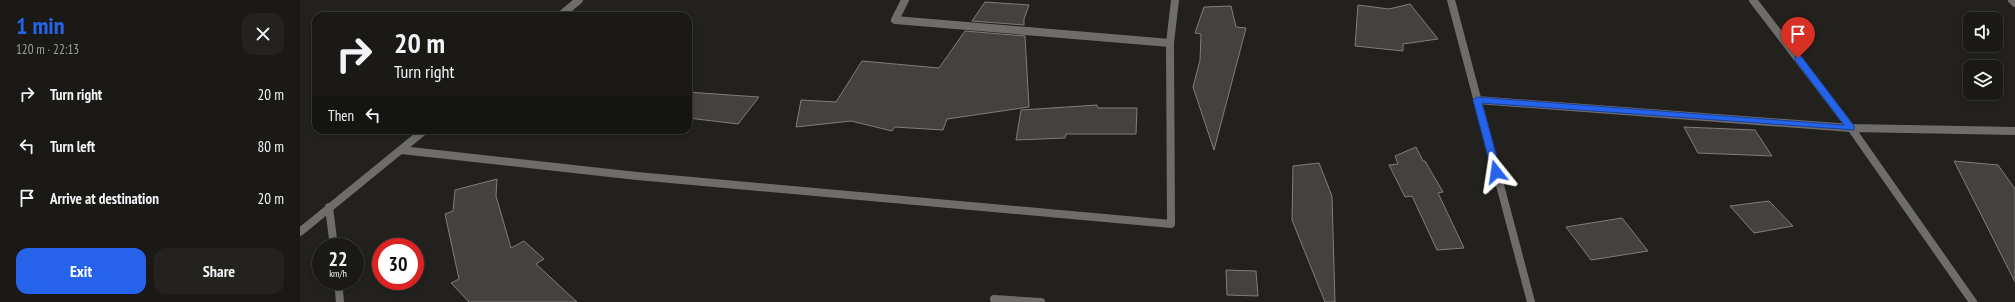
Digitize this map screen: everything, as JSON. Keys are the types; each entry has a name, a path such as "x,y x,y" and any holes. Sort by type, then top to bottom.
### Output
{"street":[{"path":"565,12 579,0"},
{"path":"905,0 895,20 1170,43"},
{"path":"401,150 645,176 1171,224 1170,43 1175,0"},
{"path":"1451,0 1531,302"},
{"path":"1753,0 1851,128 1973,302"},
{"path":"2012,0 2015,3"},
{"path":"1477,100 1851,128 2015,130"},
{"path":"300,232 420,134"},
{"path":"329,207 333,238"},
{"path":"339,290 340,302"},
{"path":"994,299 1041,302"}],"building":[{"path":"985,2 1029,5 1024,19 1024,25 972,21"},
{"path":"1410,4 1438,39 1403,44 1403,51 1355,46 1358,5 1389,9"},
{"path":"1231,6 1236,27 1246,28 1214,150 1193,87 1200,60 1201,34 1195,33 1204,7"},
{"path":"965,31 1025,36 1029,107 947,119 943,130 895,127 892,131 851,121 796,127 801,100 836,102 862,61 939,68"},
{"path":"692,92 759,97 738,124 692,118"},
{"path":"1097,105 1098,108 1137,108 1136,134 1066,134 1065,138 1016,140 1021,110"},
{"path":"1684,127 1755,130 1772,156 1698,153"},
{"path":"1416,147 1423,161 1425,161 1443,192 1438,193 1464,248 1437,250 1412,196 1405,197 1389,165 1398,164 1395,156"},
{"path":"1954,161 1998,165 2015,189 2015,282"},
{"path":"1319,163 1332,196 1335,302 1325,302 1292,220 1293,166"},
{"path":"497,179 496,196 511,248 524,241 544,259 536,264 577,302 469,302 451,283 459,279 445,214 453,211 455,190"},
{"path":"1769,201 1793,226 1754,233 1730,206"},
{"path":"1622,218 1648,251 1591,260 1566,227"},
{"path":"1226,270 1256,271 1258,296 1227,295"}],"route":[{"path":"1496,172 1477,100 1851,128 1798,58"}]}
